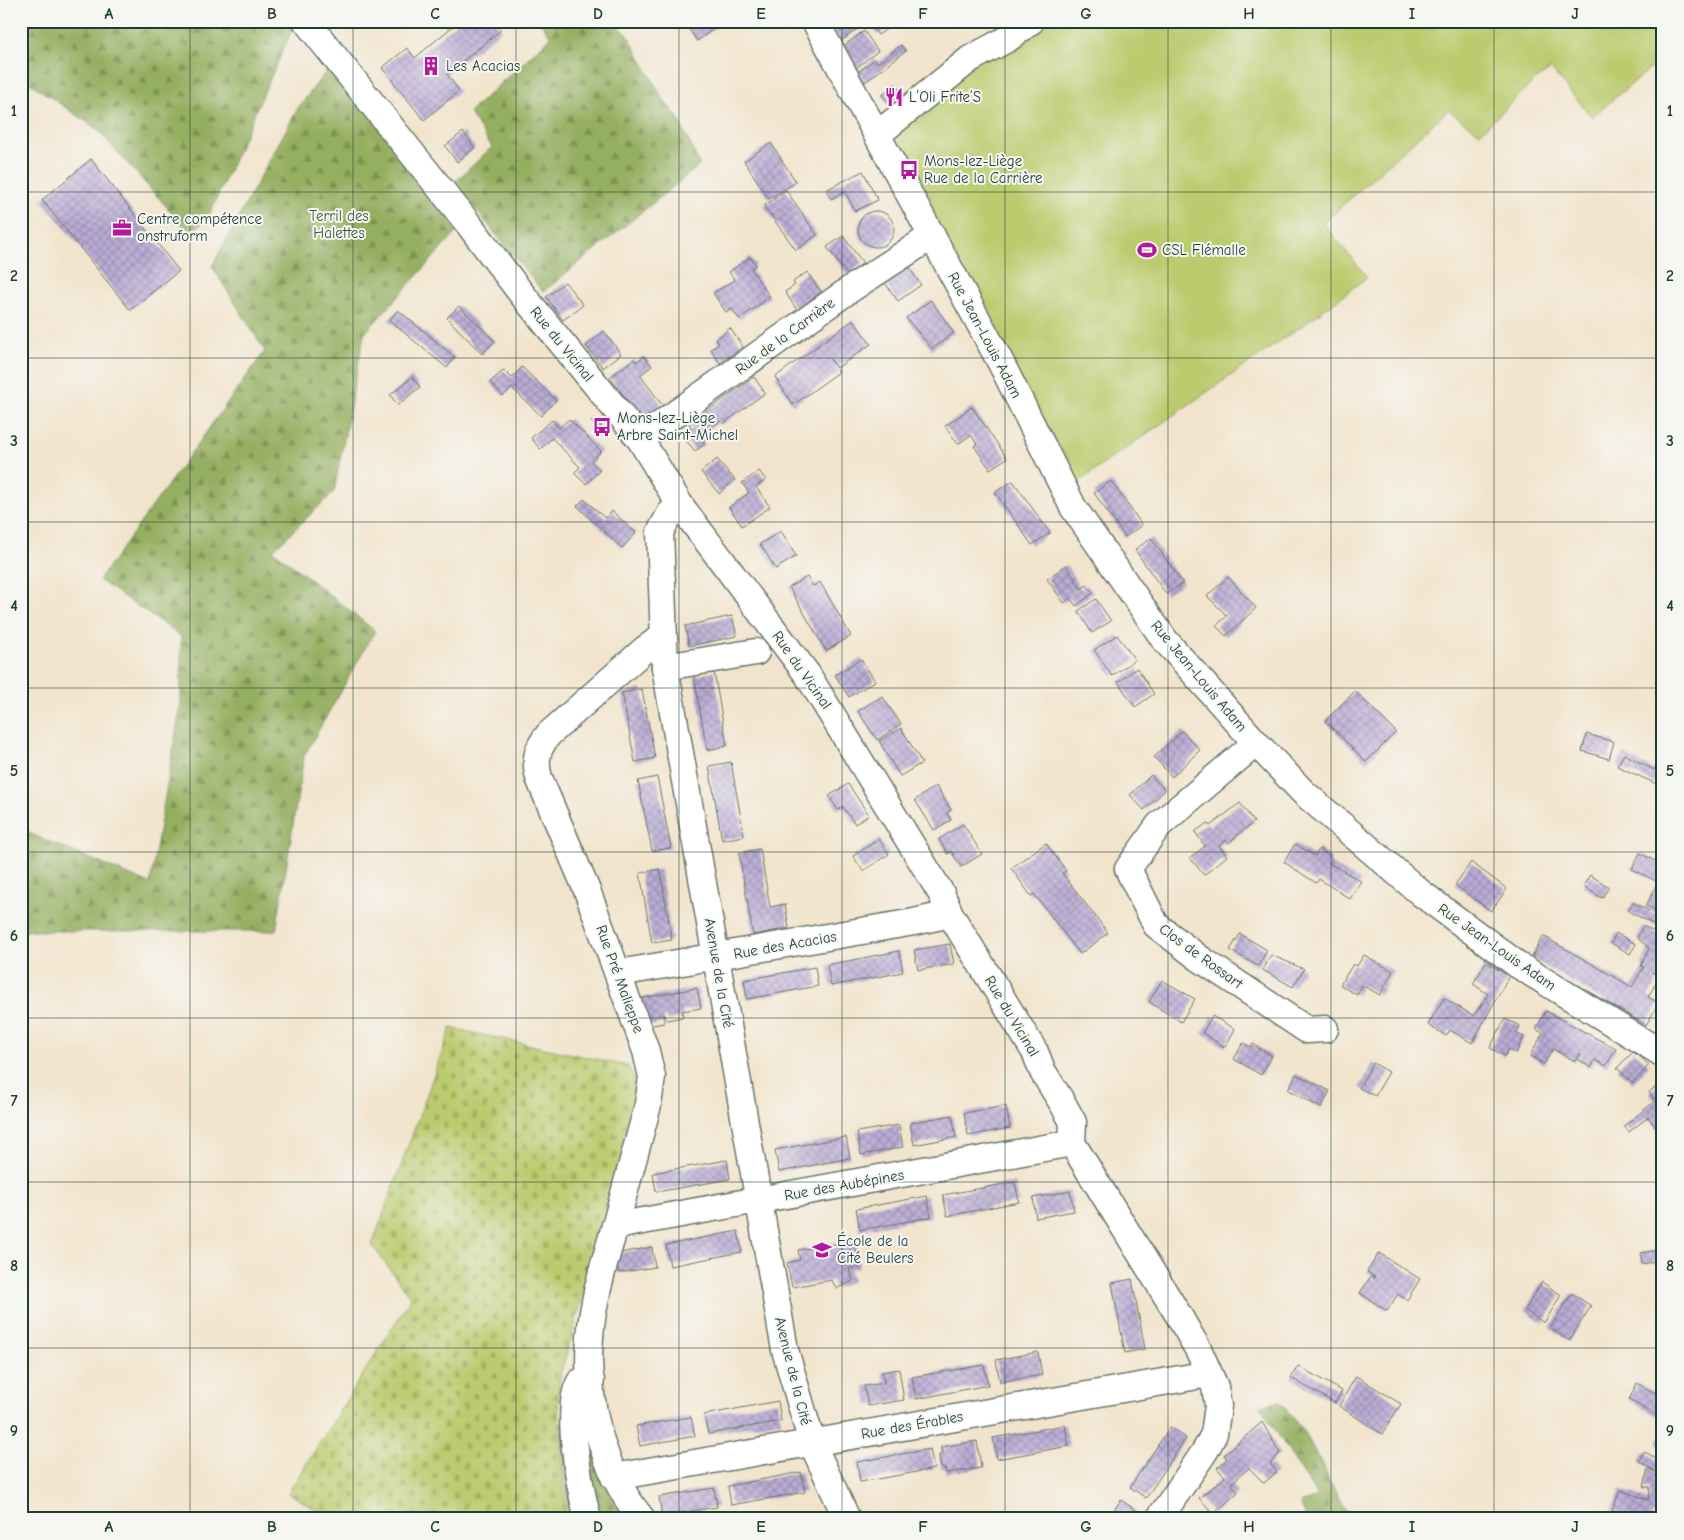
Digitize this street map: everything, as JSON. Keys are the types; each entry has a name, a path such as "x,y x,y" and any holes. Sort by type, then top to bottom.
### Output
{"street":[{"name":"Rue du Vicinal","path":"306,21 467,222 521,293 640,439 680,505 807,674 941,893 950,914 1035,1052 1044,1072 1073,1122 1072,1143 1179,1316 1210,1374 1218,1406 1214,1434 1205,1451 1159,1519"},
{"name":"Rue Jean-Louis Adam","path":"815,21 1001,363 1073,507 1164,640 1256,743 1304,793 1422,894 1518,965 1663,1054"},
{"path":"877,135 970,59 1009,38 1030,21"},
{"name":"Rue de la Carrière","path":"640,439 849,290 932,236"},
{"name":"Avenue de la Cité","path":"680,505 670,514 660,532 662,637 665,667 785,1350 812,1443 847,1519"},
{"name":"Rue Pré Malieppe","path":"642,1519 614,1478 598,1430 591,1380 590,1336 594,1310 648,1105 652,1077 646,1051 619,973 588,892 539,778 536,759 538,750 549,734 645,649 662,637"},
{"name":"Rue du Vicinal","path":"665,667 756,652"},
{"name":"Clos de Rossart","path":"1256,743 1159,825 1128,869 1156,925 1199,958 1307,1030 1325,1029"},
{"name":"Rue des Acacias","path":"619,973 950,914"},
{"name":"Rue des Aubépines","path":"616,1226 1072,1143"},
{"name":"Rue des Érables","path":"614,1478 1210,1374"},
{"path":"588,1519 579,1475 574,1405 576,1388 580,1382 591,1380"}],"green space":[{"path":"21,21 296,21 298,24 291,32 207,220 189,232 97,129 21,77"},
{"path":"540,21 613,21 627,34 665,102 678,118 700,165 543,292 454,183 492,147 469,112 551,37"},
{"name":"CSL Flémalle","path":"1019,21 1663,21 1663,58 1592,117 1551,69 1536,79 1480,133 1448,110 1323,223 1367,277 1295,331 1073,486 882,122"},
{"name":"Terril des Halettes","path":"331,65 462,226 364,334 334,492 273,550 375,631 304,756 276,931 21,931 21,819 24,831 150,884 181,703 181,636 99,580 265,351 212,266 298,108"},
{"path":"451,1028 628,1066 642,1097 560,1375 558,1406 566,1519 333,1519 288,1493 411,1298 372,1245"},
{"path":"1279,1401 1305,1432 1343,1507 1356,1519 1307,1519 1300,1504 1317,1496 1260,1406"},
{"path":"595,1421 621,1497 625,1519 569,1519 561,1423"}],"building":[{"name":"Les Acacias","path":"459,21 494,21 501,30 447,74 459,91 424,120 382,68 407,48 415,58"},
{"path":"683,21 710,21 715,28 697,41"},
{"path":"827,21 854,21 859,28 841,41"},
{"path":"872,21 883,21 888,28 878,35 869,23"},
{"path":"864,31 878,51 856,68 842,47"},
{"path":"901,45 906,51 865,82 858,72 875,59 878,63"},
{"name":"L’Oli Frite’S","path":"895,84 906,98 892,108 882,95"},
{"path":"463,132 475,148 457,162 445,146"},
{"path":"771,143 796,182 769,199 744,161"},
{"path":"91,159 179,271 130,310 42,200"},
{"path":"863,171 878,200 855,211 845,192 831,199 826,190"},
{"path":"786,190 817,235 796,250 764,206"},
{"path":"876,211 888,217 894,229 888,241 876,247 864,241 858,229 864,217"},
{"path":"843,236 863,263 847,275 827,247"},
{"path":"750,257 756,265 751,269 770,297 739,319 732,309 726,312 713,293 735,280 729,272"},
{"path":"908,266 921,285 898,301 885,283"},
{"path":"807,272 821,292 797,310 785,292 795,285 793,282"},
{"path":"565,282 583,305 563,320 546,297"},
{"path":"931,300 954,333 932,349 906,318"},
{"path":"459,306 495,341 482,354 447,318"},
{"path":"398,310 455,357 447,368 389,320"},
{"path":"853,320 871,344 837,368 830,359 839,372 793,405 775,377"},
{"path":"730,328 743,347 720,363 711,349 719,344 716,339"},
{"path":"604,331 621,354 603,368 586,346"},
{"path":"644,356 652,366 640,375 663,406 642,421 610,377 634,359 636,362"},
{"path":"522,367 556,400 541,416 512,388 503,396 490,382 504,370 512,378"},
{"path":"412,377 420,387 398,405 390,395"},
{"path":"754,377 765,393 723,424 720,421 703,433 708,437 702,441 705,444 695,451 683,437 692,429 689,424"},
{"path":"972,407 1007,458 990,469 974,446 977,444 971,435 958,444 945,426"},
{"path":"569,419 601,451 591,462 600,470 586,484 574,473 580,467 552,438 540,449 531,438 552,420 559,428"},
{"path":"594,419 601,427 598,430 591,421"},
{"path":"717,459 735,480 719,494 701,472"},
{"path":"759,471 766,480 756,487 770,507 742,526 729,507 749,493 742,483"},
{"path":"1013,481 1050,533 1032,545 995,492"},
{"path":"1111,481 1142,525 1125,537 1094,493"},
{"path":"584,499 605,518 612,511 636,533 622,548 577,506"},
{"path":"781,531 796,556 776,569 760,544"},
{"path":"1151,538 1183,583 1166,594 1135,550"},
{"path":"1066,565 1081,589 1087,585 1093,593 1076,606 1070,598 1064,603 1047,579"},
{"path":"807,577 813,586 820,582 851,636 826,651 789,587"},
{"path":"1228,577 1256,608 1226,636 1216,626 1227,616 1207,596"},
{"path":"1096,599 1111,621 1092,633 1078,611"},
{"path":"732,616 737,636 689,646 685,626"},
{"path":"1117,635 1135,660 1112,676 1094,650"},
{"path":"861,659 875,681 849,697 835,675"},
{"path":"1137,668 1154,694 1135,707 1118,682"},
{"path":"714,672 727,746 707,750 694,676"},
{"path":"642,689 655,758 635,762 622,693"},
{"path":"1355,691 1396,732 1366,762 1325,721"},
{"path":"882,696 901,724 877,740 858,711"},
{"path":"901,728 922,763 900,776 879,741"},
{"path":"1182,731 1200,750 1172,777 1154,757"},
{"path":"1587,734 1614,742 1609,759 1582,751"},
{"path":"1624,754 1654,770 1656,766 1663,769 1663,787 1617,766"},
{"path":"731,762 744,836 722,840 709,766"},
{"path":"1151,775 1165,790 1144,810 1130,795"},
{"path":"657,777 671,848 652,851 638,781"},
{"path":"848,784 869,815 855,824 843,807 838,810 829,796"},
{"path":"936,786 951,810 947,813 951,820 934,830 915,800"},
{"path":"1240,803 1254,822 1228,843 1226,840 1219,846 1227,856 1204,875 1190,858 1205,846 1195,832 1207,823 1210,826"},
{"path":"963,824 982,854 961,867 951,851 948,854 939,839"},
{"path":"879,839 889,854 863,871 853,856"},
{"path":"1046,843 1066,871 1062,873 1108,933 1080,954 1034,894 1031,896 1011,868"},
{"path":"1295,844 1315,856 1319,849 1332,858 1329,863 1361,881 1350,899 1319,879 1316,883 1284,862"},
{"path":"760,849 770,907 785,904 789,928 753,935 739,853"},
{"path":"1640,853 1663,865 1663,914 1646,906 1658,882 1632,869"},
{"path":"1471,862 1507,889 1491,911 1455,885"},
{"path":"660,869 672,940 652,943 640,873"},
{"path":"1590,875 1609,887 1602,898 1583,886"},
{"path":"1633,902 1663,918 1663,929 1628,911"},
{"path":"1643,926 1663,936 1663,977 1652,972 1660,976 1648,997 1659,1003 1646,1025 1531,958 1543,936 1632,987 1644,967 1641,966 1649,948 1637,938"},
{"path":"1616,933 1636,944 1630,954 1611,943"},
{"path":"1240,934 1267,950 1258,966 1230,950"},
{"path":"950,944 954,964 918,970 914,950"},
{"path":"899,951 903,972 831,986 827,965"},
{"path":"1271,955 1304,969 1293,987 1263,970"},
{"path":"1364,955 1393,971 1380,995 1362,985 1357,995 1340,985 1353,964 1357,966"},
{"path":"1486,962 1509,976 1472,1043 1450,1030 1446,1036 1428,1025 1444,998 1474,1016 1488,994 1473,984"},
{"path":"815,967 818,986 747,999 744,980"},
{"path":"1162,980 1195,999 1181,1022 1149,1002"},
{"path":"697,988 701,1008 682,1011 683,1017 667,1020 664,1014 664,1023 647,1026 642,998"},
{"path":"1546,1011 1616,1049 1606,1066 1595,1060 1591,1068 1578,1059 1581,1055 1579,1054 1575,1061 1553,1049 1544,1064 1530,1056 1543,1033 1536,1029"},
{"path":"1212,1016 1235,1029 1225,1047 1202,1033"},
{"path":"1505,1019 1520,1026 1516,1033 1524,1037 1516,1053 1508,1049 1505,1056 1490,1048"},
{"path":"1243,1043 1251,1047 1253,1044 1272,1056 1261,1075 1234,1059"},
{"path":"1634,1051 1649,1065 1633,1083 1617,1068"},
{"path":"1373,1063 1389,1072 1375,1096 1359,1088"},
{"path":"1296,1074 1330,1091 1321,1108 1288,1090"},
{"path":"1663,1082 1663,1126 1657,1129 1648,1117 1629,1132 1624,1126 1655,1101 1649,1092"},
{"path":"1006,1106 1010,1128 968,1136 964,1113"},
{"path":"952,1115 956,1137 914,1145 910,1123"},
{"path":"899,1125 903,1147 861,1155 857,1132"},
{"path":"846,1137 850,1158 779,1172 775,1150"},
{"path":"727,1160 730,1179 656,1192 653,1173"},
{"path":"1015,1182 1019,1202 947,1216 943,1195"},
{"path":"1070,1191 1074,1211 1036,1218 1033,1198"},
{"path":"927,1196 931,1217 860,1230 856,1209"},
{"path":"738,1231 742,1252 670,1266 666,1245"},
{"path":"855,1241 859,1267 849,1269 853,1281 836,1289 832,1280 792,1287 787,1263 800,1260 798,1250"},
{"path":"652,1247 655,1267 619,1273 615,1254"},
{"path":"1663,1249 1663,1260 1642,1264 1641,1253"},
{"path":"1379,1253 1420,1279 1407,1300 1398,1294 1387,1311 1360,1293 1371,1276 1374,1279 1375,1277 1367,1272"},
{"path":"1132,1279 1145,1349 1125,1353 1112,1283"},
{"path":"1542,1282 1561,1295 1544,1323 1525,1310"},
{"path":"1572,1293 1591,1306 1569,1341 1550,1328"},
{"path":"1038,1352 1042,1375 1000,1382 996,1360"},
{"path":"984,1365 988,1385 916,1399 912,1377"},
{"path":"1298,1366 1342,1391 1335,1403 1291,1378"},
{"path":"899,1369 904,1400 868,1406 864,1386 884,1383 882,1372"},
{"path":"1356,1376 1401,1404 1382,1434 1339,1406"},
{"path":"1637,1383 1655,1393 1658,1385 1663,1388 1663,1419 1629,1400"},
{"path":"778,1401 781,1421 708,1434 704,1415"},
{"path":"691,1417 695,1436 640,1446 636,1426"},
{"path":"1262,1422 1280,1453 1270,1464 1277,1472 1264,1483 1249,1468 1231,1483 1238,1492 1214,1514 1199,1498 1225,1477 1217,1468 1227,1459 1224,1455"},
{"path":"1065,1425 1069,1446 997,1459 993,1438"},
{"path":"1170,1427 1186,1438 1146,1498 1130,1487"},
{"path":"1663,1432 1663,1447 1656,1444"},
{"path":"977,1441 981,1468 946,1473 945,1468 941,1468 939,1455 942,1455 941,1447"},
{"path":"930,1449 934,1469 860,1482 857,1462"},
{"path":"1644,1451 1663,1463 1663,1476 1639,1461"},
{"path":"1648,1468 1663,1476 1663,1516 1653,1514 1651,1519 1633,1519 1612,1511 1620,1490 1649,1500 1650,1487 1644,1487"},
{"path":"801,1472 805,1492 731,1505 728,1486"},
{"path":"714,1488 717,1507 662,1516 659,1497"},
{"path":"1121,1500 1137,1511 1132,1519 1108,1519"}],"place":[{"name":"Les Acacias","path":"431,66"},
{"name":"L’Oli Frite’S","path":"894,97"},
{"name":"Mons-lez-Liège Rue de la Carrière","path":"909,170"},
{"name":"Centre compétence onstruform","path":"122,228"},
{"name":"CSL Flémalle","path":"1147,250"},
{"name":"Mons-lez-Liège Arbre Saint-Michel","path":"602,427"},
{"name":"École de la Cité Beulers","path":"822,1250"}]}
